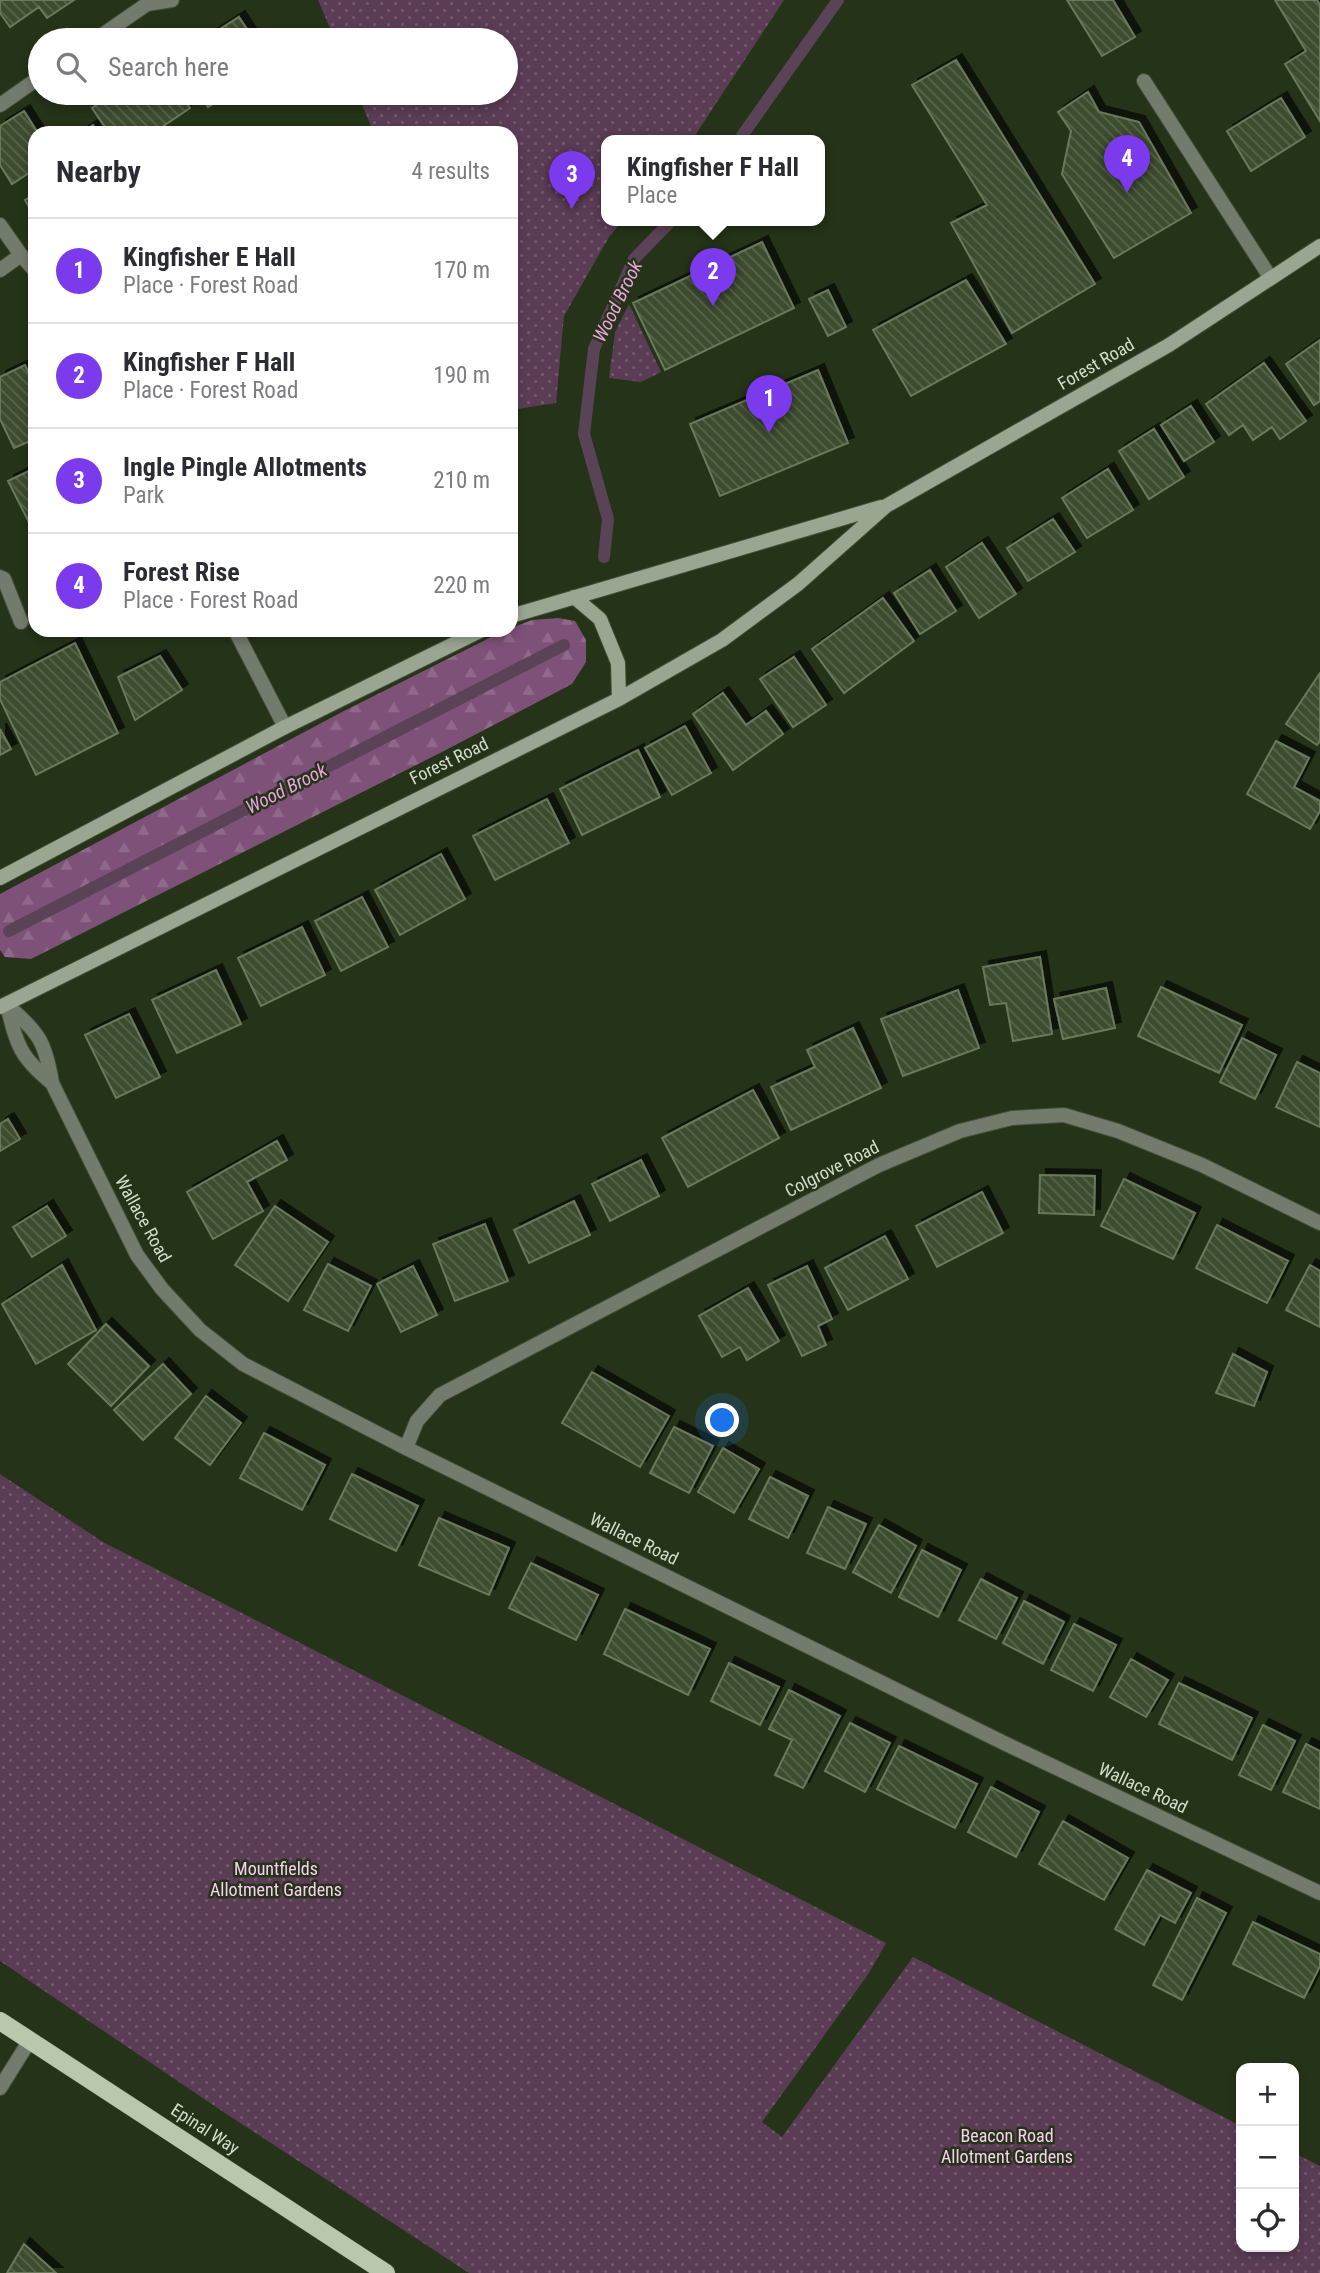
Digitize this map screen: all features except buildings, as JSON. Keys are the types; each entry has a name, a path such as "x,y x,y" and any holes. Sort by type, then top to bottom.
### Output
{"main road":[{"name":"Forest Road","path":"2,1001 619,699 722,639 787,592 886,506 1169,345 1320,246"},
{"name":"Forest Road","path":"518,614 886,506"},
{"path":"574,597 600,619 618,663 619,699"},
{"path":"0,878 285,727 468,637"},
{"name":"Epinal Way","path":"0,2021 386,2273"}],"street":[{"path":"112,28 148,2 172,0"},
{"path":"1144,81 1270,277"},
{"path":"0,105 28,86"},
{"path":"0,225 28,263"},
{"path":"0,270 21,255"},
{"path":"0,577 4,579 21,622"},
{"path":"239,637 285,727"},
{"name":"Wallace Road","path":"2,1001 17,1043 30,1066 52,1083"},
{"name":"Wallace Road","path":"2,1001 36,1031 48,1056 52,1083 137,1255 162,1289 200,1330 243,1364 405,1448 1004,1743 1320,1893"},
{"name":"Colgrove Road","path":"405,1448 417,1421 440,1395 879,1165 960,1131 1012,1118 1064,1115 1118,1131 1202,1165 1320,1223"},
{"path":"0,2088 30,2040"}],"green space":[{"path":"318,0 784,0 695,135 601,135 601,226 618,226 609,237 564,316 556,403 518,409 518,126 371,126 362,105 518,105 518,28 330,28"},
{"path":"629,304 661,372 641,382 609,378 615,332"},
{"path":"558,618 575,621 586,640 586,662 572,684 31,959 5,957 0,950 0,894 342,712 491,637 518,637 518,625 532,620"},
{"name":"Mountfields Allotment Gardens","path":"0,1474 103,1542 886,1943 869,1973 762,2122 782,2137 913,1957 1236,2123 1236,2252 1299,2252 1299,2156 1320,2166 1320,2273 469,2273 0,1961"}],"waterway":[{"name":"Wood Brook","path":"743,135 838,0"},
{"name":"Wood Brook","path":"604,557 608,519 584,434 594,349 634,259 666,226"},
{"name":"Wood Brook","path":"9,931 564,645"}],"place":[{"name":"Forest Rise","path":"1127,193"},
{"name":"Ingle Pingle Allotments","path":"572,209"},
{"name":"Kingfisher F Hall","path":"713,306"},
{"name":"Kingfisher E Hall","path":"769,433"}],"park label":[{"name":"Beacon Road Allotment Gardens","path":"1007,2146"}]}
